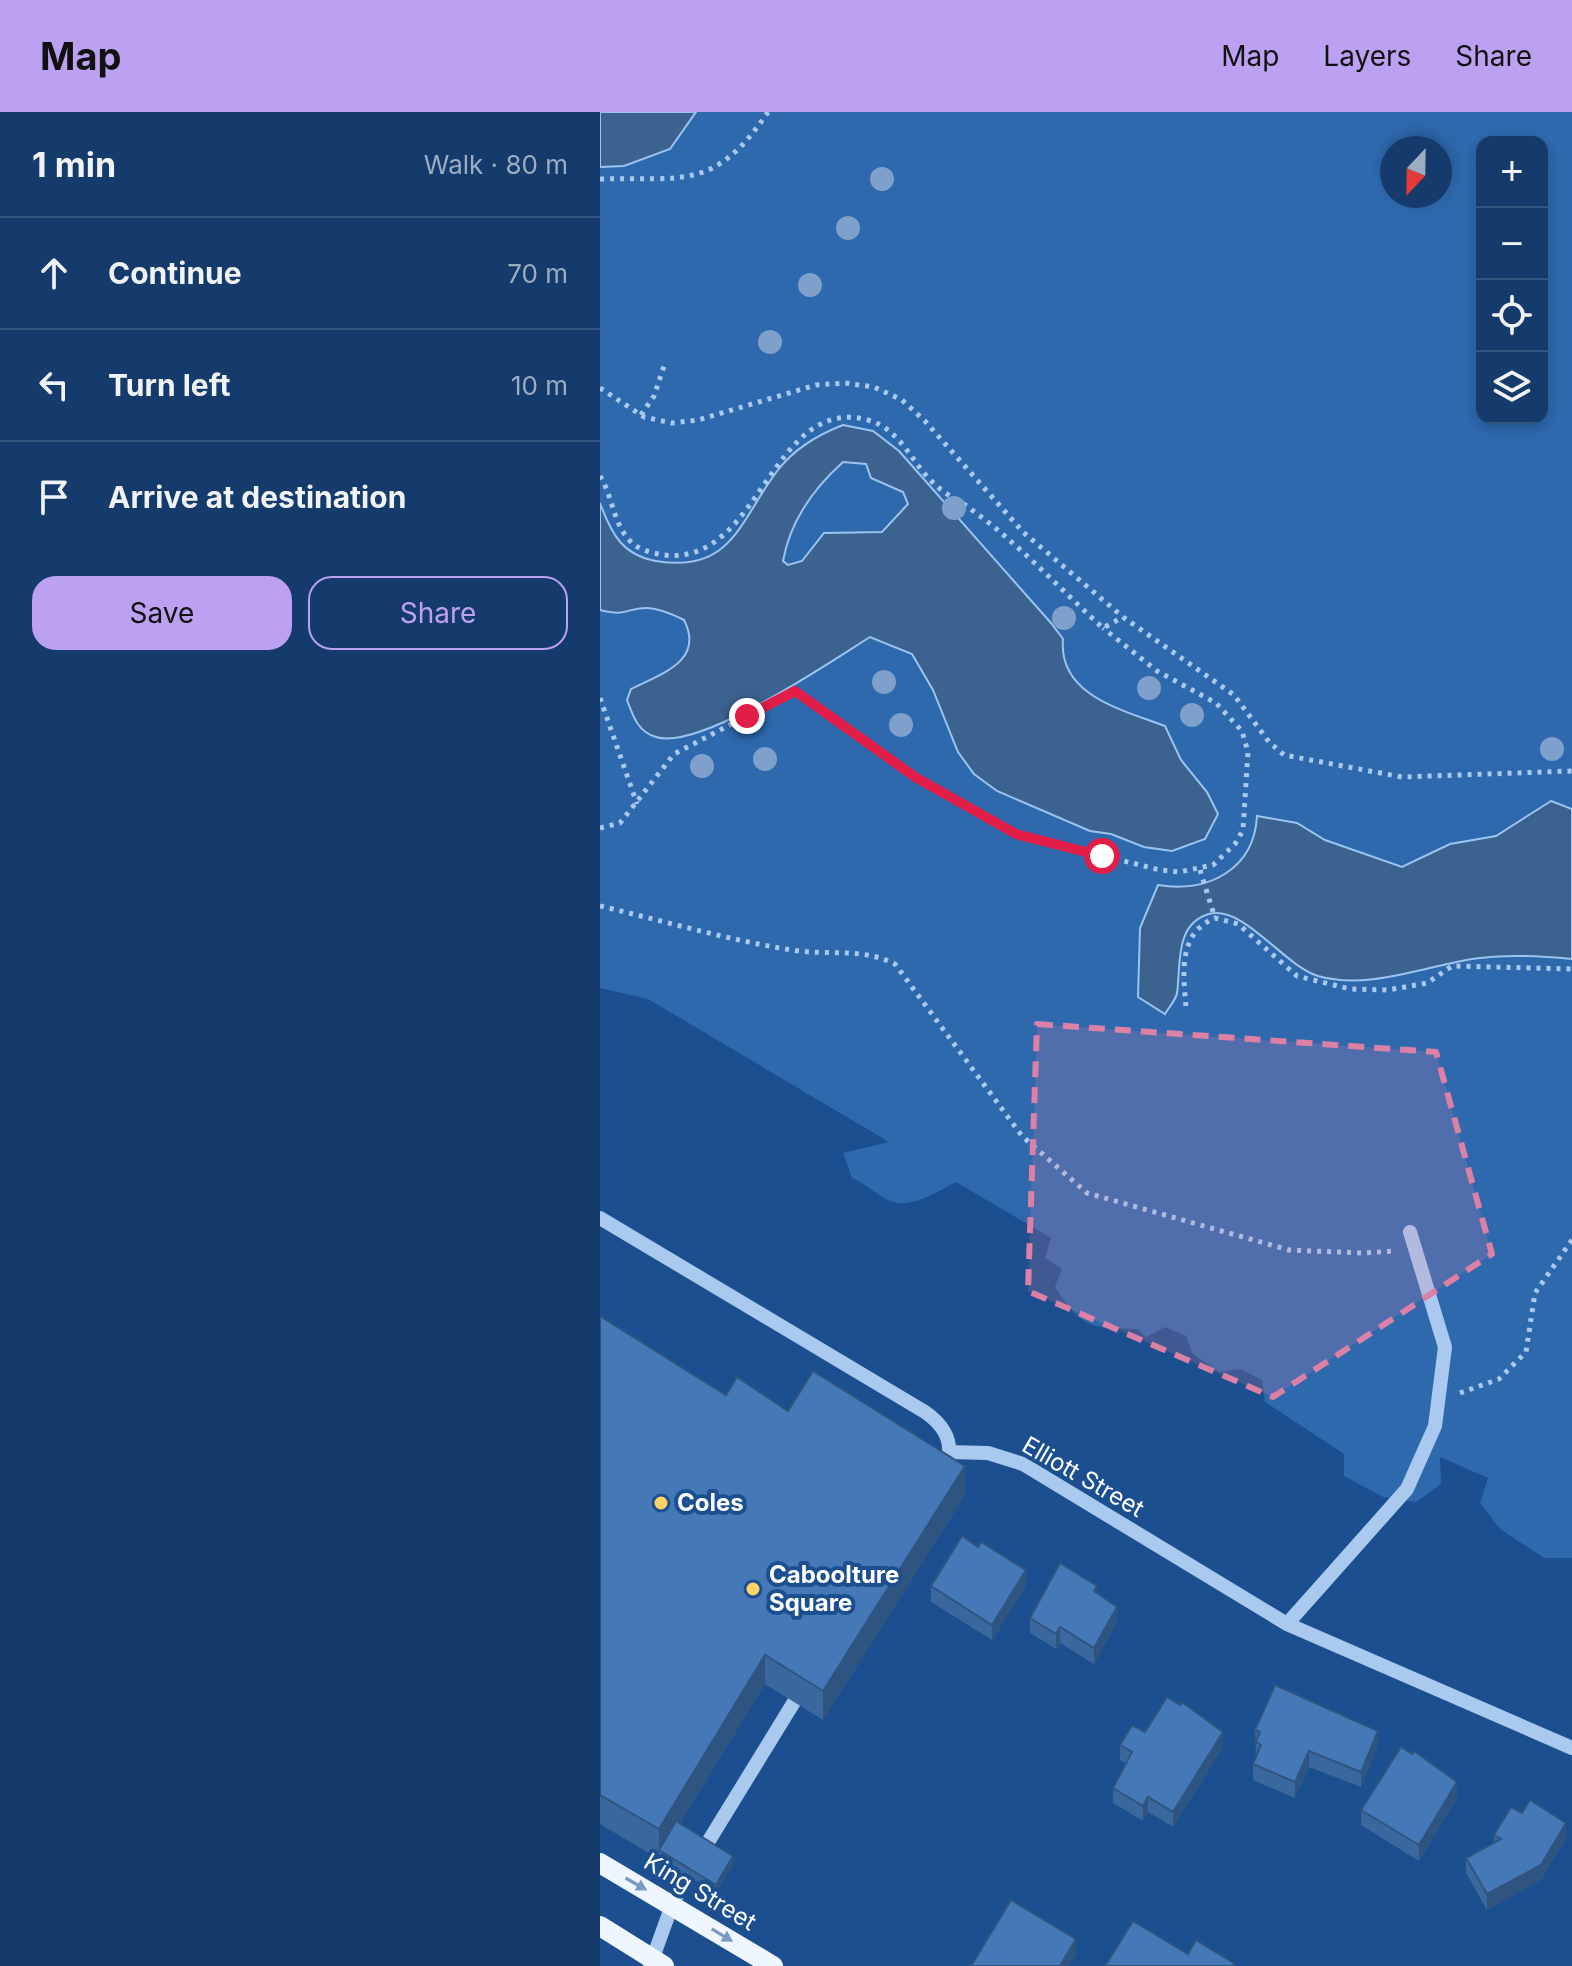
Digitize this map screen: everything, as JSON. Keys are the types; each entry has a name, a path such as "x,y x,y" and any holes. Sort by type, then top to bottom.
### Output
{"main road":[{"name":"King Street","path":"600,1863 773,1966"},
{"path":"600,1926 655,1964"}],"street":[{"path":"600,1218 938,1421 949,1452 938,1478"},
{"path":"1287,1624 1407,1489 1435,1426 1445,1347 1410,1232"},
{"name":"Elliott Street","path":"949,1452 988,1453 1023,1464 1287,1624 1572,1748"},
{"path":"705,1847 794,1702"},
{"path":"655,1964 672,1905 687,1876"}],"path":[{"path":"600,179 662,181 697,176 732,156 768,112"},
{"path":"641,415 654,396 664,366"},
{"path":"600,388 641,415 672,423 698,420 816,385 845,383 874,387 902,400 925,421 1023,532 1123,617 1234,695 1269,742 1284,755 1402,777 1572,771"},
{"path":"600,476 623,533 633,544 650,553 680,555 718,539 732,528 774,468 800,439 837,419 869,421 904,445 935,486 973,510 1103,628 1157,671 1216,703 1242,731 1249,770 1243,830 1224,857 1200,870 1160,870 1016,834 915,777 795,691 674,754 620,823 600,828"},
{"path":"1103,628 1123,617"},
{"path":"600,698 637,804"},
{"path":"1200,870 1215,918"},
{"path":"600,906 767,946 797,951 876,954 895,964 1022,1136 1087,1193 1289,1250 1363,1253 1415,1249"},
{"path":"1215,918 1238,924 1297,976 1350,989 1388,990 1427,983 1452,966 1572,969"},
{"path":"1186,1006 1185,951 1193,934 1215,918"},
{"path":"1436,1402 1499,1379 1526,1352 1535,1293 1572,1240"}],"highlighted area":[{"path":"1037,1024 1436,1052 1492,1254 1273,1397 1028,1291"}],"shaded area":[{"path":"600,112 1572,112 1572,1558 1544,1558 1500,1529 1480,1503 1488,1478 1440,1457 1441,1484 1416,1502 1383,1497 1344,1476 1344,1454 1265,1402 1262,1380 1241,1369 1219,1372 1193,1354 1186,1336 1165,1327 1146,1337 1137,1329 1108,1328 1088,1323 1072,1311 1055,1287 1062,1269 1045,1258 1051,1238 956,1182 907,1203 885,1199 852,1178 843,1153 889,1142 648,999 600,988"},
{"path":"600,112 696,112 670,149 624,166 600,167"},
{"path":"843,425 873,431 899,451 1051,623 1063,639 1064,658 1071,674 1082,687 1096,698 1130,714 1165,726 1181,760 1207,792 1218,814 1205,839 1172,851 1144,847 1111,834 1090,831 997,791 974,774 958,752 933,690 912,654 870,637 764,702 702,731 676,738 656,737 640,727 627,700 631,689 677,664 689,646 689,634 684,620 661,610 639,608 616,613 600,610 600,503 619,541 634,554 656,561 682,563 702,559 732,539 778,470 792,455 815,438","holes":["843,462 866,464 871,478 903,492 908,504 882,532 824,533 802,561 788,565 783,561 797,519 822,483"]},
{"path":"1551,801 1572,809 1572,959 1492,957 1379,978 1338,980 1305,970 1236,918 1209,914 1198,919 1185,936 1176,996 1165,1014 1138,997 1140,928 1158,885 1194,885 1225,874 1238,864 1247,851 1257,816 1297,823 1325,840 1402,867 1450,844 1496,836"}],"building":[{"name":"Caboolture Square","path":"600,1316 726,1395 737,1377 788,1411 813,1371 965,1466 823,1691 765,1655 659,1829 600,1795"},
{"path":"962,1536 978,1547 981,1542 1026,1570 992,1625 931,1586"},
{"path":"1060,1563 1097,1586 1094,1591 1117,1607 1094,1648 1060,1627 1056,1634 1030,1618"},
{"path":"1275,1685 1378,1731 1361,1772 1309,1751 1295,1782 1253,1764 1261,1745 1256,1742 1260,1732 1255,1730"},
{"path":"1167,1697 1180,1705 1182,1702 1223,1732 1173,1812 1148,1797 1143,1806 1113,1788 1132,1752 1120,1745 1132,1725 1145,1732"},
{"path":"1401,1747 1412,1754 1414,1751 1457,1782 1419,1845 1361,1810"},
{"path":"1530,1800 1566,1823 1541,1865 1487,1894 1466,1858 1501,1839 1494,1835 1511,1807 1522,1813"},
{"path":"676,1821 733,1856 716,1885 659,1850"},
{"path":"1011,1900 1076,1939 1060,1966 971,1966"},
{"path":"1133,1921 1188,1954 1196,1940 1235,1964 1105,1966"}],"place":[{"name":"Coles","path":"661,1503"},
{"name":"Caboolture Square","path":"753,1589"}],"route":[{"path":"747,716 795,691 915,777 1016,834 1102,856"}]}
